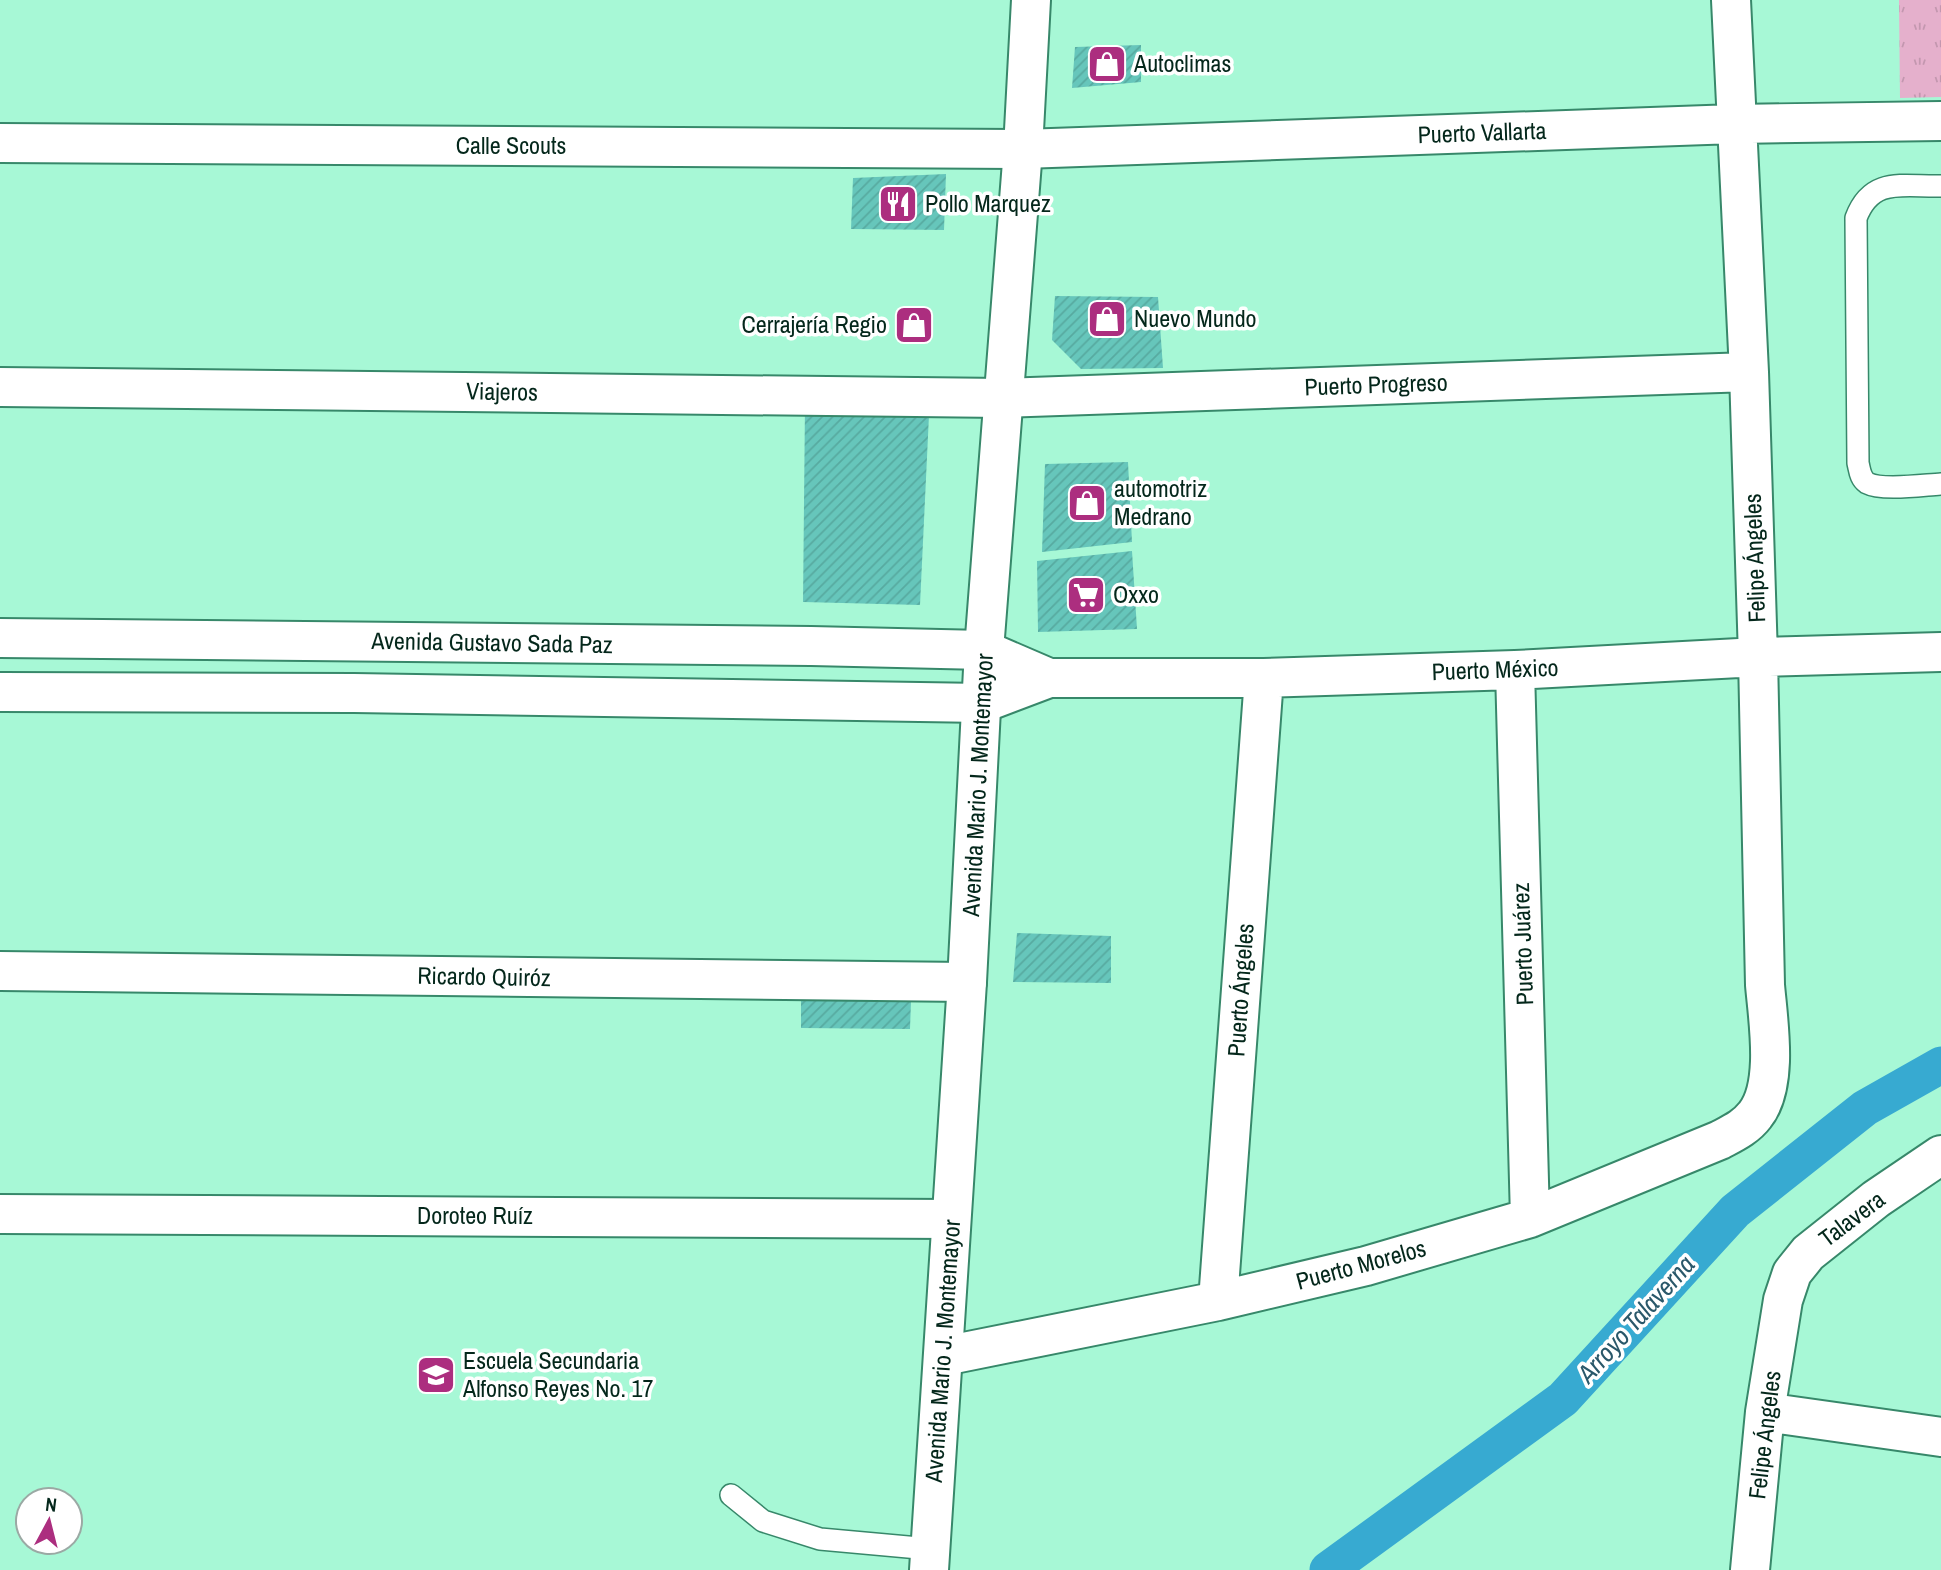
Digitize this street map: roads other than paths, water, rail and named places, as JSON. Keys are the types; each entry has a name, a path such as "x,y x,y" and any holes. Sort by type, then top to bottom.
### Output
{"street":[{"name":"Avenida Mario J. Montemayor","path":"930,1559 967,982 984,650 1023,149 1031,0"},
{"name":"Felipe Ángeles","path":"1731,0 1749,372 1769,1075 1765,1096 1757,1114"},
{"name":"Puerto Vallarta","path":"1023,149 1735,124 1941,121"},
{"name":"Calle Scouts","path":"0,143 1023,149"},
{"name":"Puerto Progreso","path":"1003,398 1749,372"},
{"name":"Viajeros","path":"0,387 1003,398"},
{"name":"Avenida Gustavo Sada Paz","path":"0,638 769,645 984,650"},
{"name":"Puerto México","path":"984,650 1049,678"},
{"name":"Puerto México","path":"983,703 1049,678 1264,678 1941,652"},
{"name":"Puerto Juárez","path":"1515,670 1530,1218"},
{"name":"Puerto Ángeles","path":"1218,1301 1264,678"},
{"path":"0,692 341,693 983,703"},
{"name":"Ricardo Quiróz","path":"0,971 967,982"},
{"name":"Puerto Morelos","path":"943,1356 1218,1301 1366,1266 1530,1218 1720,1140 1742,1128 1757,1114"},
{"name":"Talavera","path":"1783,1300 1792,1273 1808,1252 1876,1199 1941,1155"},
{"name":"Doroteo Ruíz","path":"0,1214 951,1219"},
{"name":"Felipe Ángeles","path":"1750,1570 1765,1412 1783,1300"},
{"path":"1765,1412 1941,1437"}],"lane":[{"path":"1941,186 1882,187 1870,193 1861,204 1856,218 1860,476 1866,482 1878,486 1941,484"},
{"path":"731,1495 763,1521 820,1539 930,1559"}],"waterway":[{"name":"Arroyo Talaverna","path":"1328,1570 1563,1399 1735,1211 1865,1108 1941,1065"}],"place":[{"name":"Autoclimas","path":"1107,64"},
{"name":"Pollo Marquez","path":"898,204"},
{"name":"Nuevo Mundo","path":"1107,319"},
{"name":"Cerrajería Regio","path":"914,325"},
{"name":"automotriz Medrano","path":"1087,503"},
{"name":"Oxxo","path":"1086,595"},
{"name":"Escuela Secundaria Alfonso Reyes No. 17","path":"436,1375"}]}
